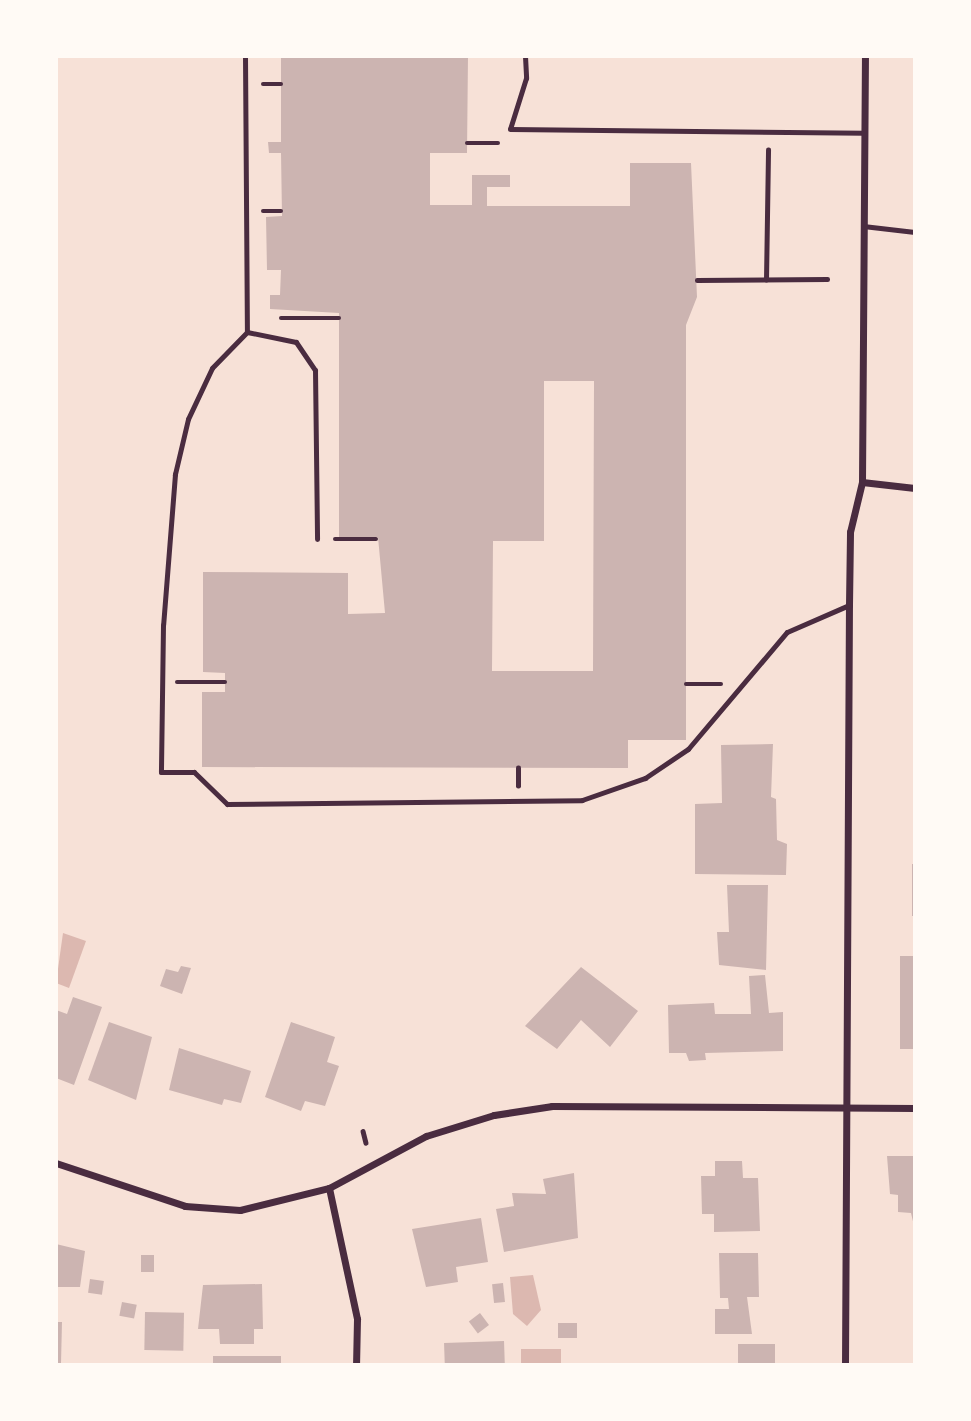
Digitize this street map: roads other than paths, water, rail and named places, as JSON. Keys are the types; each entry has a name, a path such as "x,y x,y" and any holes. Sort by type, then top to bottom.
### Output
{"street":[{"path":"845,1365 850,532 862,482 865,56"},
{"path":"862,482 915,488"},
{"path":"56,1163 185,1206 240,1210 329,1188 426,1136 494,1115 552,1106 915,1108"},
{"path":"329,1188 357,1319 356,1365"}],"lane":[{"path":"245,56 247,332 212,368 188,419 175,474 162,682 161,772 194,772 227,804 583,800 645,778 688,750 787,632 849,605"},
{"path":"525,56 526,78 510,129 864,133"},
{"path":"862,226 915,232"},
{"path":"247,332 296,342 315,369 317,539"}]}
